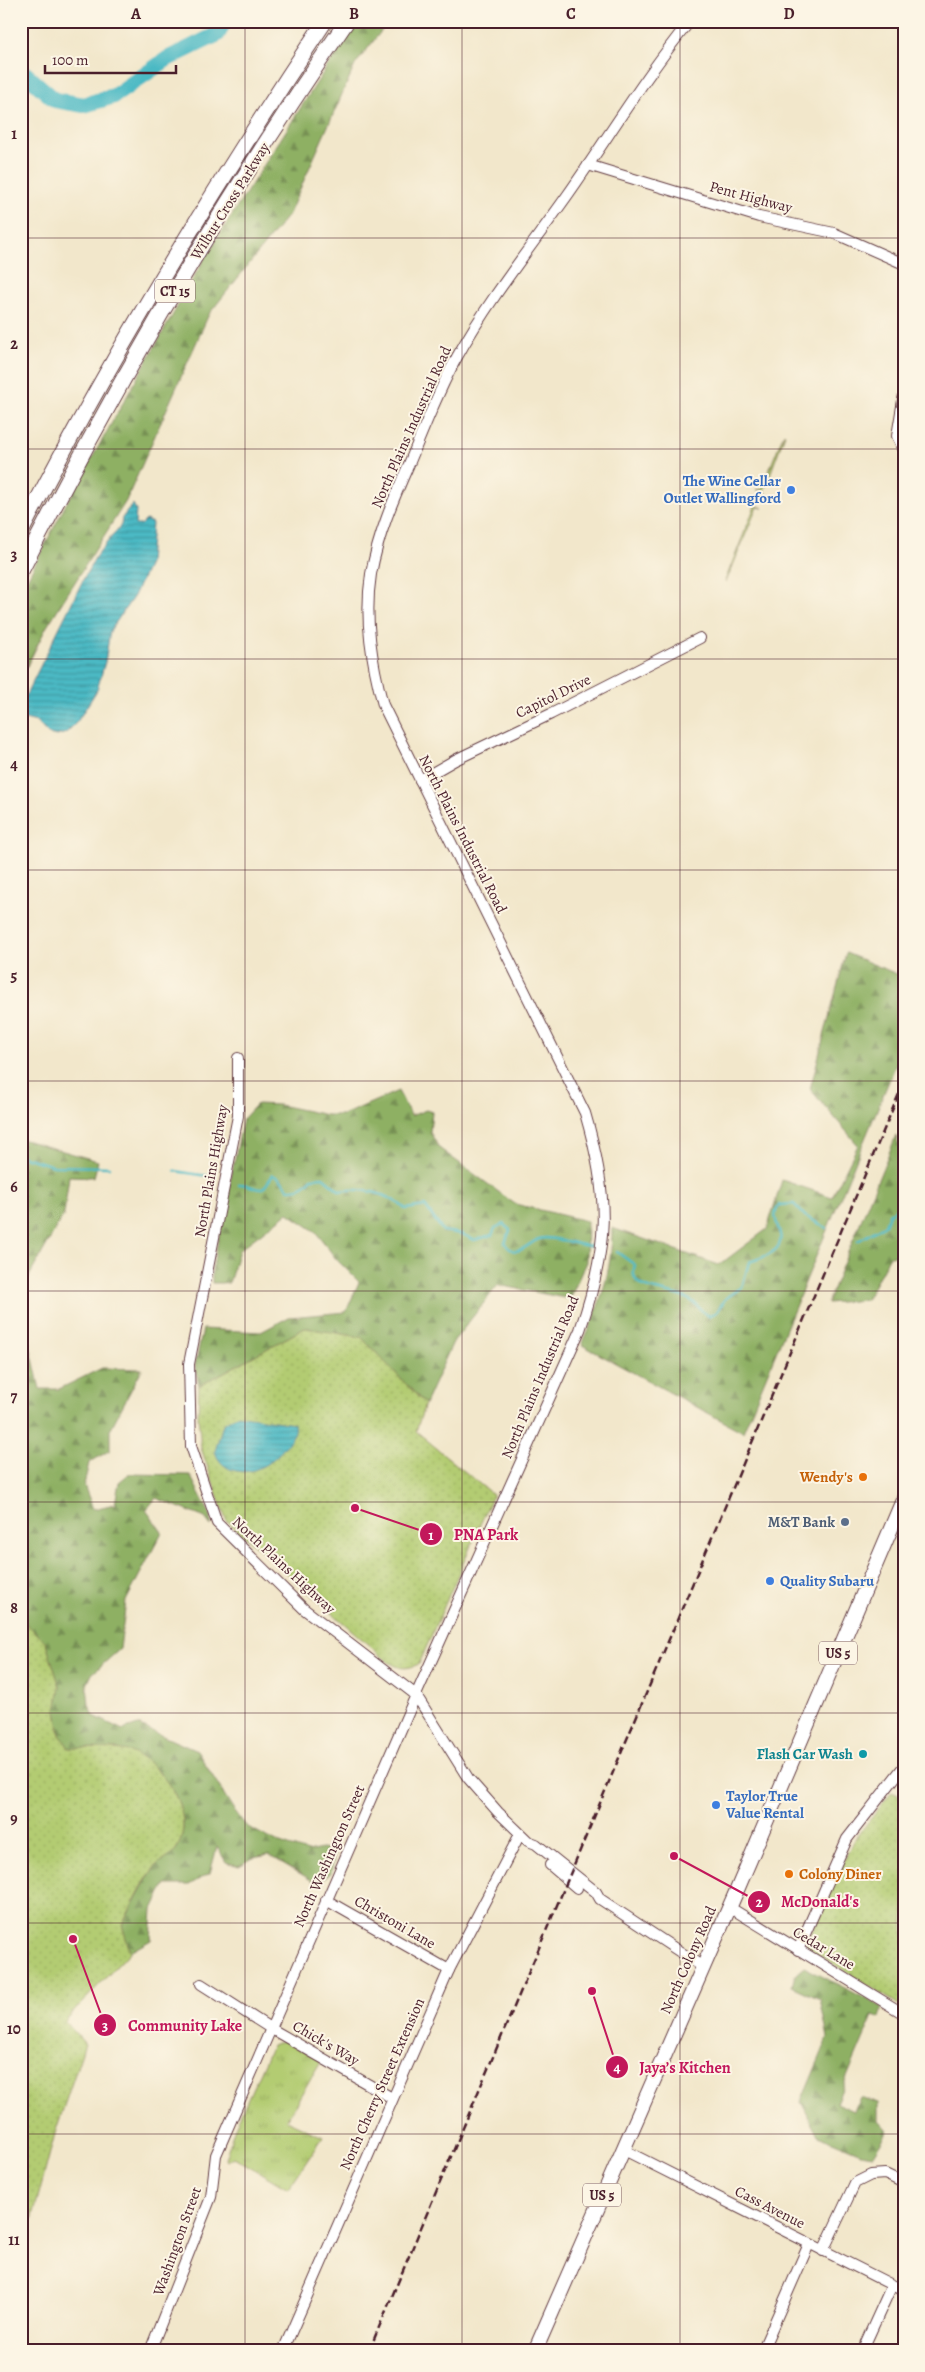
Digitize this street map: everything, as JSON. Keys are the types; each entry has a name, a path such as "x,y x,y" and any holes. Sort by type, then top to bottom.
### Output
{"highway":[{"name":"Wilbur Cross Parkway","path":"21,532 154,292 226,173 325,21"},
{"name":"Wilbur Cross Parkway","path":"21,571 107,410 169,301 236,190 347,21"}],"main road":[{"name":"North Colony Road","path":"535,2351 729,1907 904,1498"}],"street":[{"name":"North Plains Industrial Road","path":"416,1695 580,1330 595,1282 601,1252 604,1214 596,1150 585,1113 383,705 373,669 369,638 370,590 377,546 391,504 456,358 488,306 588,165 638,88 690,21"},
{"name":"Pent Highway","path":"588,165 759,217 834,233 904,264"},
{"path":"904,394 897,436 904,450"},
{"name":"Capitol Drive","path":"420,780 455,760 551,714 700,638"},
{"name":"North Plains Highway","path":"238,1058 238,1116 189,1364 191,1446 217,1523 304,1609 416,1695 468,1778 524,1838 536,1844 596,1892 600,1899 703,1967"},
{"name":"North Washington Street","path":"270,2028 416,1695"},
{"path":"798,1950 848,1839 904,1766"},
{"name":"North Cherry Street Extension","path":"283,2351 449,1970 524,1838"},
{"name":"Christoni Lane","path":"326,1900 449,1970"},
{"name":"Cedar Lane","path":"729,1907 904,2014"},
{"name":"Chick's Way","path":"201,1984 270,2028 392,2098"},
{"name":"Washington Street","path":"150,2351 211,2197 216,2154 270,2028"},
{"name":"Cass Avenue","path":"622,2150 904,2291"},
{"path":"823,2251 855,2183 872,2175 885,2174 904,2183"},
{"path":"762,2351 809,2244"},
{"path":"862,2351 892,2285"}],"green space":[{"path":"359,21 389,21 355,65 289,214 209,314 126,501 46,628 21,678 21,591 66,504 207,254 330,62"},
{"path":"784,433 764,491 768,495 756,489 761,490"},
{"path":"751,503 763,508 757,507 726,582 755,506"},
{"path":"846,953 904,977 904,1045 743,1432 582,1345 604,1288 610,1260 612,1228 719,1265 767,1229 782,1180 832,1197 858,1145 810,1089"},
{"path":"398,1091 411,1116 426,1110 432,1112 430,1132 439,1148 515,1204 587,1221 586,1262 570,1299 498,1285 453,1342 425,1404 361,1337 305,1328 199,1386 195,1365 203,1329 261,1332 289,1317 346,1312 359,1282 336,1259 316,1232 288,1213 239,1250 229,1283 212,1283 212,1270 243,1119 257,1104 279,1105 327,1115 343,1115"},
{"path":"896,1136 901,1152 904,1154 904,1253 890,1256 866,1300 827,1303"},
{"path":"21,1139 98,1161 94,1177 69,1176 64,1214 21,1291"},
{"path":"21,1307 40,1389 59,1389 102,1368 142,1369 110,1430 110,1450 89,1463 84,1485 93,1509 115,1504 119,1482 129,1474 190,1475 211,1516 211,1526 205,1518 156,1498 146,1510 162,1532 126,1601 120,1649 92,1674 87,1685 89,1705 94,1716 123,1730 138,1725 197,1751 246,1826 277,1842 307,1852 322,1849 335,1852 331,1873 318,1884 269,1855 253,1858 239,1866 226,1862 217,1847 210,1873 189,1885 165,1885 153,1909 151,1940 130,1952 122,1925 154,1868 177,1848 182,1835 183,1820 180,1806 165,1779 142,1758 125,1750 118,1749 69,1748 60,1735 56,1711 60,1687 45,1641 21,1619"},
{"path":"305,1328 361,1337 425,1404 416,1431 493,1495 419,1664 414,1666 403,1668 387,1661 226,1520 201,1448 198,1416 199,1386"},
{"path":"21,1619 45,1641 60,1687 56,1711 60,1735 69,1748 118,1749 125,1750 142,1758 165,1779 180,1806 183,1820 182,1835 177,1848 172,1854 156,1865 141,1888 122,1925 130,1952 65,2021 85,2044 56,2130 27,2239 21,2242"},
{"path":"892,1792 904,1798 904,2008 805,1946 853,1841"},
{"path":"804,1967 882,2007 879,2018 873,2016 836,2103 854,2111 860,2097 878,2103 878,2120 888,2131 873,2155 861,2153 818,2135 801,2102 828,2038 820,1999 792,1986 795,1975"},
{"path":"284,2040 321,2061 286,2120 323,2137 288,2189 234,2157 226,2161 225,2159 235,2127 272,2045"}],"water":[{"path":"133,504 136,510 135,525 141,525 146,520 152,523 149,564 134,596 110,631 105,662 97,690 77,722 66,733 57,736 48,734 37,722 21,718 21,700 27,693 96,556 121,525 122,518"},
{"path":"237,1415 294,1424 295,1432 284,1449 268,1463 250,1471 230,1469 220,1461 215,1451 223,1424"}],"waterway":[{"path":"21,70 55,100 84,105 114,96 167,59 218,34 224,21"},
{"path":"21,1156 54,1166 109,1167"},
{"path":"175,1171 214,1177"},
{"path":"239,1184 263,1189 273,1175 279,1178 289,1189 293,1189 302,1186 312,1178 323,1177 340,1191 374,1192 399,1203 406,1209 425,1206 443,1231 462,1234 474,1240 492,1235 495,1228 503,1224 510,1230 505,1243 513,1251 522,1249 544,1238 591,1246"},
{"path":"858,1241 885,1225 889,1214 904,1203"},
{"path":"617,1252 635,1265 634,1276 641,1285 688,1299 709,1316 717,1312 725,1299 742,1287 749,1262 767,1255 776,1249 780,1242 776,1220 776,1212 779,1205 794,1204 805,1216 827,1228"}],"railway":[{"path":"369,2351 904,1082"}],"place":[{"name":"The Wine Cellar Outlet Wallingford","path":"791,490"},
{"name":"Wendy's","path":"863,1477"},
{"name":"PNA Park","path":"355,1508"},
{"name":"M&T Bank","path":"845,1522"},
{"name":"Quality Subaru","path":"770,1581"},
{"name":"Flash Car Wash","path":"863,1754"},
{"name":"Taylor True Value Rental","path":"716,1805"},
{"name":"McDonald's","path":"674,1856"},
{"name":"Colony Diner","path":"789,1874"},
{"name":"Community Lake","path":"73,1939"},
{"name":"Jaya’s Kitchen","path":"592,1991"}]}
